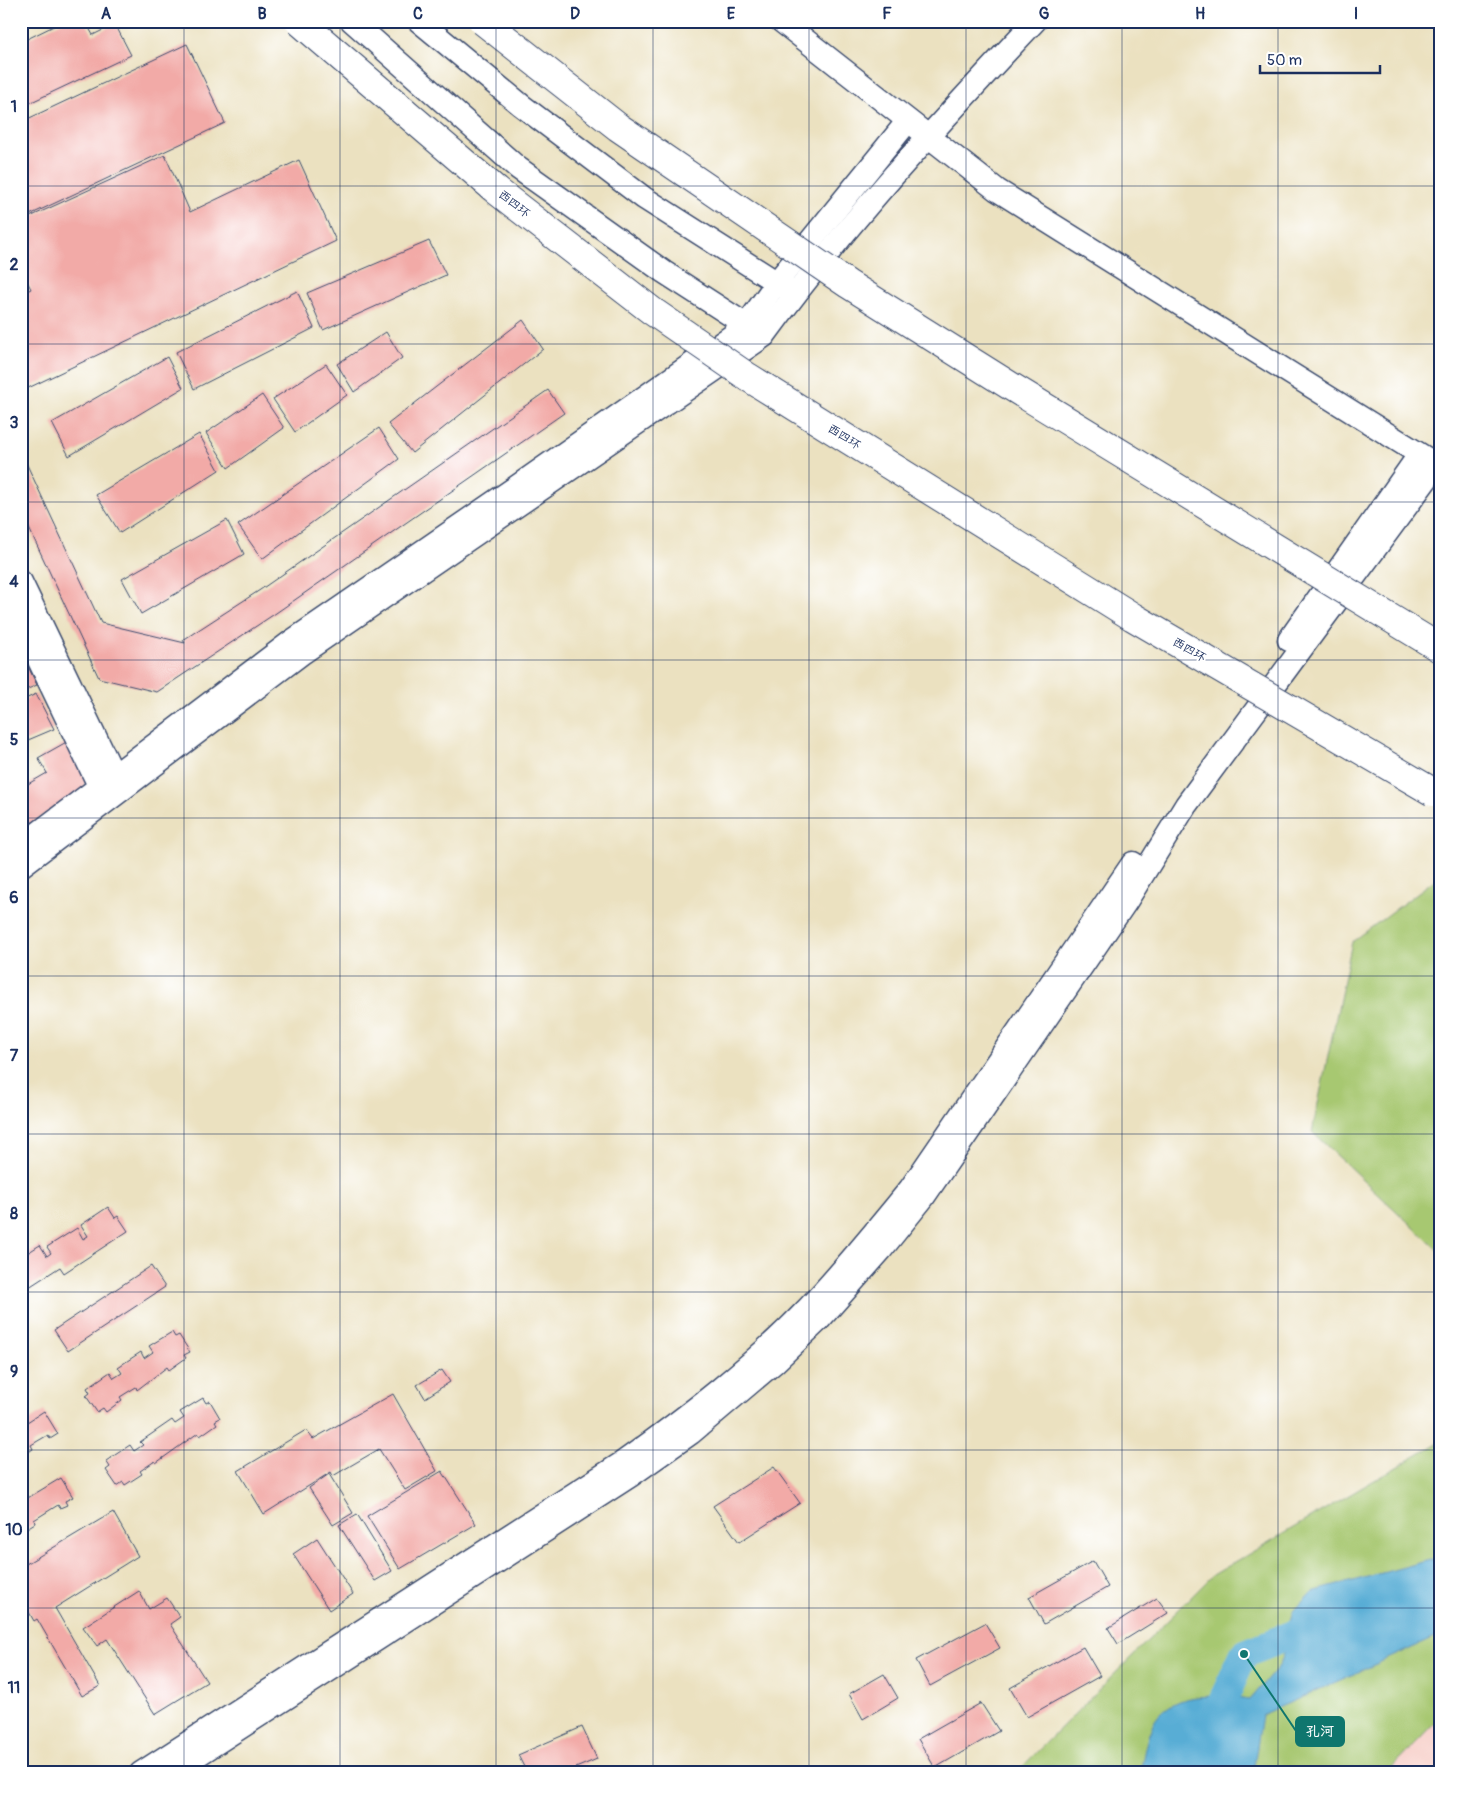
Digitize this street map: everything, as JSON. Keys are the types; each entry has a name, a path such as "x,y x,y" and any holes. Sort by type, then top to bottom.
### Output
{"highway":[{"name":"西四环","path":"299,21 497,191 652,312 756,382 1133,617 1432,792"},
{"path":"483,21 618,127 848,284 1012,388 1441,649"}],"street":[{"path":"352,21 518,168 664,272 755,331"},
{"path":"419,21 521,105 644,198 786,288"},
{"path":"781,21 907,122 997,190 1428,460"},
{"path":"786,288 1035,21"},
{"path":"21,846 111,788 755,331 907,122"},
{"path":"141,1773 622,1463 681,1421 719,1390 808,1308 869,1240 910,1189 1428,460"},
{"path":"170,1773 630,1476 691,1433 737,1396 820,1319 881,1250 922,1198 1126,902 1186,805 1428,460"},
{"path":"21,582 111,788"},
{"path":"21,623 111,788"},
{"path":"21,866 111,788"}],"shaded area":[{"path":"1441,1717 1441,1773 1387,1773"}],"green space":[{"path":"1441,875 1441,1253 1312,1132 1352,942"},
{"path":"1441,1441 1441,1717 1387,1773 1016,1773 1213,1575"}],"water":[{"path":"1441,1557 1441,1635 1262,1715 1253,1773 1140,1773 1152,1726 1160,1714 1169,1706 1180,1701 1203,1696 1250,1700 1279,1666 1288,1645 1289,1627 1294,1611 1312,1592"}],"building":[{"path":"64,21 85,21 93,35 115,24 131,55 21,107 21,42"},
{"path":"187,44 225,123 21,219 21,122"},
{"path":"165,155 190,212 299,160 336,241 24,390 21,384 21,294 31,289 21,269 21,221"},
{"path":"429,241 446,275 323,330 307,293"},
{"path":"297,291 314,328 194,389 176,352"},
{"path":"523,320 543,349 412,453 388,424"},
{"path":"386,332 402,358 354,392 337,364"},
{"path":"167,357 183,388 69,456 52,423"},
{"path":"326,364 347,395 295,432 273,399"},
{"path":"548,390 564,413 276,613 157,692 99,678 21,511 21,452 101,623 185,643 183,640 260,590"},
{"path":"262,395 284,428 228,468 206,433"},
{"path":"379,428 399,459 262,559 238,525"},
{"path":"199,434 219,470 120,533 96,495"},
{"path":"227,520 244,554 141,614 122,579"},
{"path":"21,652 37,685 21,692"},
{"path":"36,694 54,729 21,743 21,701"},
{"path":"70,740 88,771 83,792 21,829 21,788 47,773 38,758"},
{"path":"108,1207 115,1218 118,1216 128,1231 64,1273 60,1267 26,1289 21,1281 21,1257 40,1245 47,1256 51,1253 47,1247 77,1228 83,1239 88,1236 81,1225"},
{"path":"151,1266 165,1287 68,1351 54,1330"},
{"path":"172,1332 175,1337 179,1335 190,1352 184,1355 186,1358 169,1370 167,1367 137,1390 136,1387 120,1397 122,1400 106,1412 103,1408 97,1412 86,1396 90,1393 87,1388 110,1372 114,1378 122,1373 118,1367 141,1352 144,1358 153,1352 149,1346"},
{"path":"442,1370 450,1382 425,1398 417,1385"},
{"path":"393,1394 437,1471 405,1490 379,1449 333,1476 331,1472 264,1514 238,1471 306,1430 313,1439"},
{"path":"203,1398 206,1403 210,1401 220,1418 215,1421 217,1424 200,1436 198,1433 156,1463 155,1461 140,1471 142,1474 125,1485 123,1482 117,1486 106,1470 110,1467 106,1461 130,1445 134,1451 143,1445 140,1442 172,1420 175,1424 184,1418 180,1412"},
{"path":"44,1411 58,1434 50,1439 48,1435 31,1445 33,1449 21,1457 21,1426"},
{"path":"774,1467 800,1503 739,1542 713,1506"},
{"path":"442,1471 476,1524 400,1569 367,1516"},
{"path":"329,1474 353,1513 333,1525 309,1488"},
{"path":"61,1478 73,1497 65,1501 67,1505 60,1508 58,1505 34,1520 35,1523 22,1531 21,1502"},
{"path":"113,1512 138,1556 55,1608 100,1686 82,1696 37,1619 34,1621 21,1598 21,1567"},
{"path":"357,1514 392,1571 375,1581 339,1525"},
{"path":"317,1538 353,1594 329,1610 293,1554"},
{"path":"1093,1561 1108,1587 1044,1624 1029,1597"},
{"path":"139,1591 149,1609 167,1598 180,1617 170,1624 207,1682 155,1714 107,1639 97,1646 83,1627"},
{"path":"1157,1598 1168,1613 1118,1644 1108,1628"},
{"path":"985,1623 1000,1648 930,1686 916,1660"},
{"path":"1083,1647 1100,1676 1027,1717 1010,1688"},
{"path":"884,1674 898,1698 863,1719 849,1694"},
{"path":"981,1703 999,1731 935,1768 918,1739"},
{"path":"582,1727 597,1759 564,1773 527,1773 518,1755"}],"waterway":[{"path":"1199,1773 1203,1745 1244,1654 1325,1622"}],"place":[{"name":"孔河","path":"1244,1654"}]}
